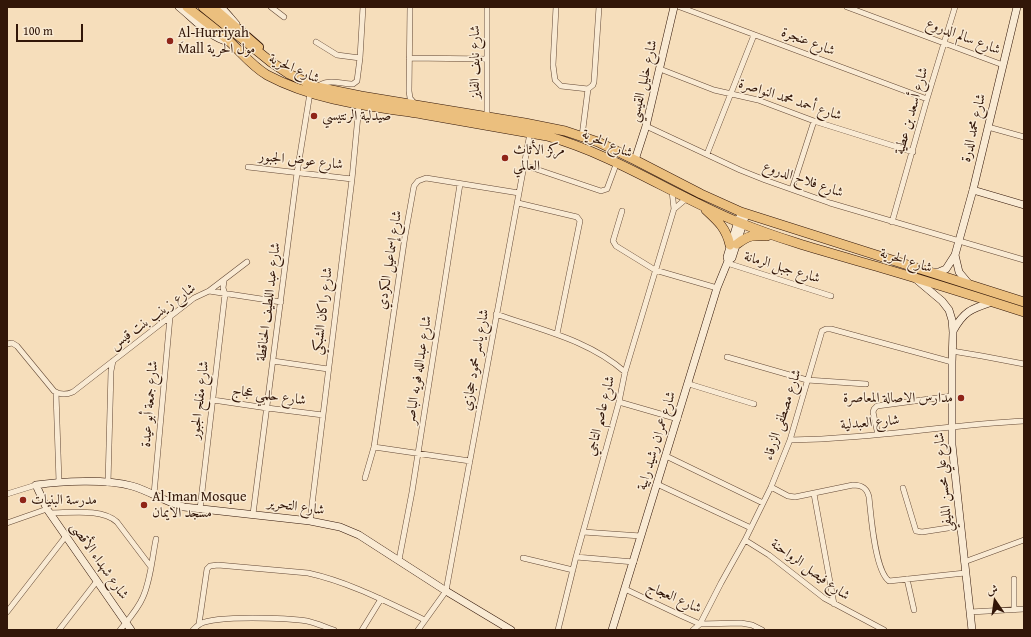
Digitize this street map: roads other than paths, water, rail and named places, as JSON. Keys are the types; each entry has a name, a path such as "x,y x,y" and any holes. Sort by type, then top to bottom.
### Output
{"highway":[{"name":"شارع الحرية","path":"186,7 230,42 248,61 263,72 298,89 359,105 547,136 578,146 617,162 698,204 740,223 779,238 914,277 1024,312"},
{"name":"شارع الحرية","path":"203,7 270,62 288,74 317,87 398,103 549,127 582,136 635,160 701,194 744,213 1024,302"},
{"path":"698,204 725,229 733,244 748,236 754,235 779,238"}],"main road":[{"path":"213,7 266,54 270,62"}],"street":[{"path":"179,7 215,37 230,42"},
{"path":"220,7 238,28"},
{"path":"271,7 284,17"},
{"path":"317,87 327,82 355,83 358,78 363,7"},
{"path":"410,7 409,91 410,98 417,105"},
{"name":"شارع نايف الفايز","path":"487,7 487,116"},
{"path":"556,7 553,65 555,80 561,86 588,89 594,85 599,7"},
{"name":"شارع خليل القيسي","path":"635,160 646,126 674,7"},
{"name":"شارع عنجرة","path":"680,7 927,99"},
{"name":"شارع سالم الدروع","path":"847,7 1003,65"},
{"name":"شارع أسعد بن عطية","path":"892,222 955,7"},
{"name":"شارع محمد الدرة","path":"931,272 939,272 946,269 955,255 973,190 1016,7"},
{"path":"707,154 754,35"},
{"path":"316,42 337,54 360,58"},
{"path":"409,58 487,59"},
{"name":"شارع أحمد محمد النواصرة","path":"660,69 714,90 758,100 814,121 913,152"},
{"path":"582,136 588,89"},
{"path":"398,103 409,91"},
{"name":"شارع عبد اللطيف الحناقطة","path":"253,514 297,173 310,93"},
{"name":"شارع راكان الشبكي","path":"310,521 352,179 359,105"},
{"path":"792,190 814,121"},
{"name":"شارع فلاح الدروع","path":"646,126 740,170 792,190 892,222 1024,260"},
{"path":"988,127 1024,137"},
{"name":"شارع ياسر محمود حجازي","path":"446,591 530,133"},
{"path":"524,165 601,191 607,189 617,162"},
{"name":"شارع عوض الجبور","path":"248,167 352,179"},
{"name":"شارع إسماعيل الكردي","path":"365,478 374,447 405,236 414,186 418,181 426,178 519,193"},
{"name":"شارع عبدالله فويه الباصر","path":"400,560 460,184"},
{"name":"شارع عاصم التاجي","path":"558,630 576,557 619,402 625,372 674,209 671,190"},
{"path":"973,190 1024,205"},
{"path":"674,209 687,198"},
{"path":"518,203 577,217 580,221 558,334"},
{"path":"622,211 614,244 655,270 717,288"},
{"name":"شارع عمران رشيد رابية","path":"612,630 689,384 717,288 727,262 727,256 744,213"},
{"path":"955,255 959,272 969,284"},
{"path":"209,291 224,281 246,262"},
{"name":"شارع جبل الرمانة","path":"727,262 831,296"},
{"name":"شارع علي محسن المليفي","path":"914,277 935,294 949,310 953,332 951,428 972,630"},
{"name":"شارع مفلح الجبور","path":"200,509 225,294 223,288 224,281"},
{"name":"شارع زينب بنت قيس","path":"108,483 111,371 113,361 194,298 209,291 281,302"},
{"path":"953,332 958,323 969,310 992,302"},
{"path":"496,314 558,334 598,352 613,361 625,372"},
{"name":"شارع جمعة أبو عيدة","path":"154,494 170,317"},
{"name":"شارع مصطفى الزرقاء","path":"700,624 721,582 745,540 771,487 790,440 822,331 831,329 952,362"},
{"path":"7,344 12,343 17,346 51,388 56,393 63,395 73,392 113,361"},
{"path":"952,351 1024,364"},
{"path":"727,357 807,380 866,384"},
{"path":"273,362 328,369"},
{"path":"689,384 754,404"},
{"path":"56,393 59,482"},
{"path":"878,435 873,412 877,406 952,396"},
{"name":"شارع حلمي عجاج","path":"212,400 323,415"},
{"path":"619,402 678,419"},
{"name":"شارع العبدلية","path":"790,440 878,435 1024,421"},
{"path":"374,447 470,461"},
{"path":"666,456 763,503"},
{"name":"شارع التحرير","path":"7,494 36,485 59,482 108,483 131,486 154,494 175,504 200,509 310,521 340,527 360,535 446,591 512,630"},
{"path":"658,484 750,528"},
{"name":"شارع شهداء الأقصى","path":"36,485 49,511 131,630"},
{"path":"771,487 791,497 814,494 853,485 860,485 865,488 868,491 880,570 885,579 889,581 965,573"},
{"path":"903,488 916,531 922,532 961,526"},
{"path":"814,494 834,604"},
{"path":"7,523 49,511 98,513 110,517 117,522 151,567"},
{"path":"583,532 641,536"},
{"path":"7,612 66,536"},
{"path":"120,630 144,596 156,539"},
{"name":"شارع فيصل الرواحنة","path":"745,540 762,550 812,589 834,604 884,630"},
{"path":"964,562 1024,540"},
{"path":"576,557 634,562"},
{"path":"523,558 573,570"},
{"path":"199,624 207,569 213,565 308,573 348,585 382,599 425,620"},
{"path":"907,579 914,610"},
{"path":"1014,579 1014,610"},
{"path":"58,630 97,581"},
{"name":"شارع العجاج","path":"625,589 700,624 741,623 762,630"},
{"path":"418,630 446,591"},
{"path":"362,630 382,599"},
{"path":"970,612 1024,609"},
{"path":"193,630 199,624 223,620 282,619 309,622 334,630"},
{"path":"693,630 700,624"}],"place":[{"name":"ِAl-Hurriyah Mall مول الحرية","path":"170,41"},
{"name":"صيدلية الرنتيسي","path":"314,116"},
{"name":"مركز الأثاث العالمي","path":"505,158"},
{"name":"مدارس الاصالة المعاصرة","path":"961,398"},
{"name":"مدرسة البنيات","path":"23,500"},
{"name":"Al Iman Mosque مسجد الايمان","path":"144,505"}]}
